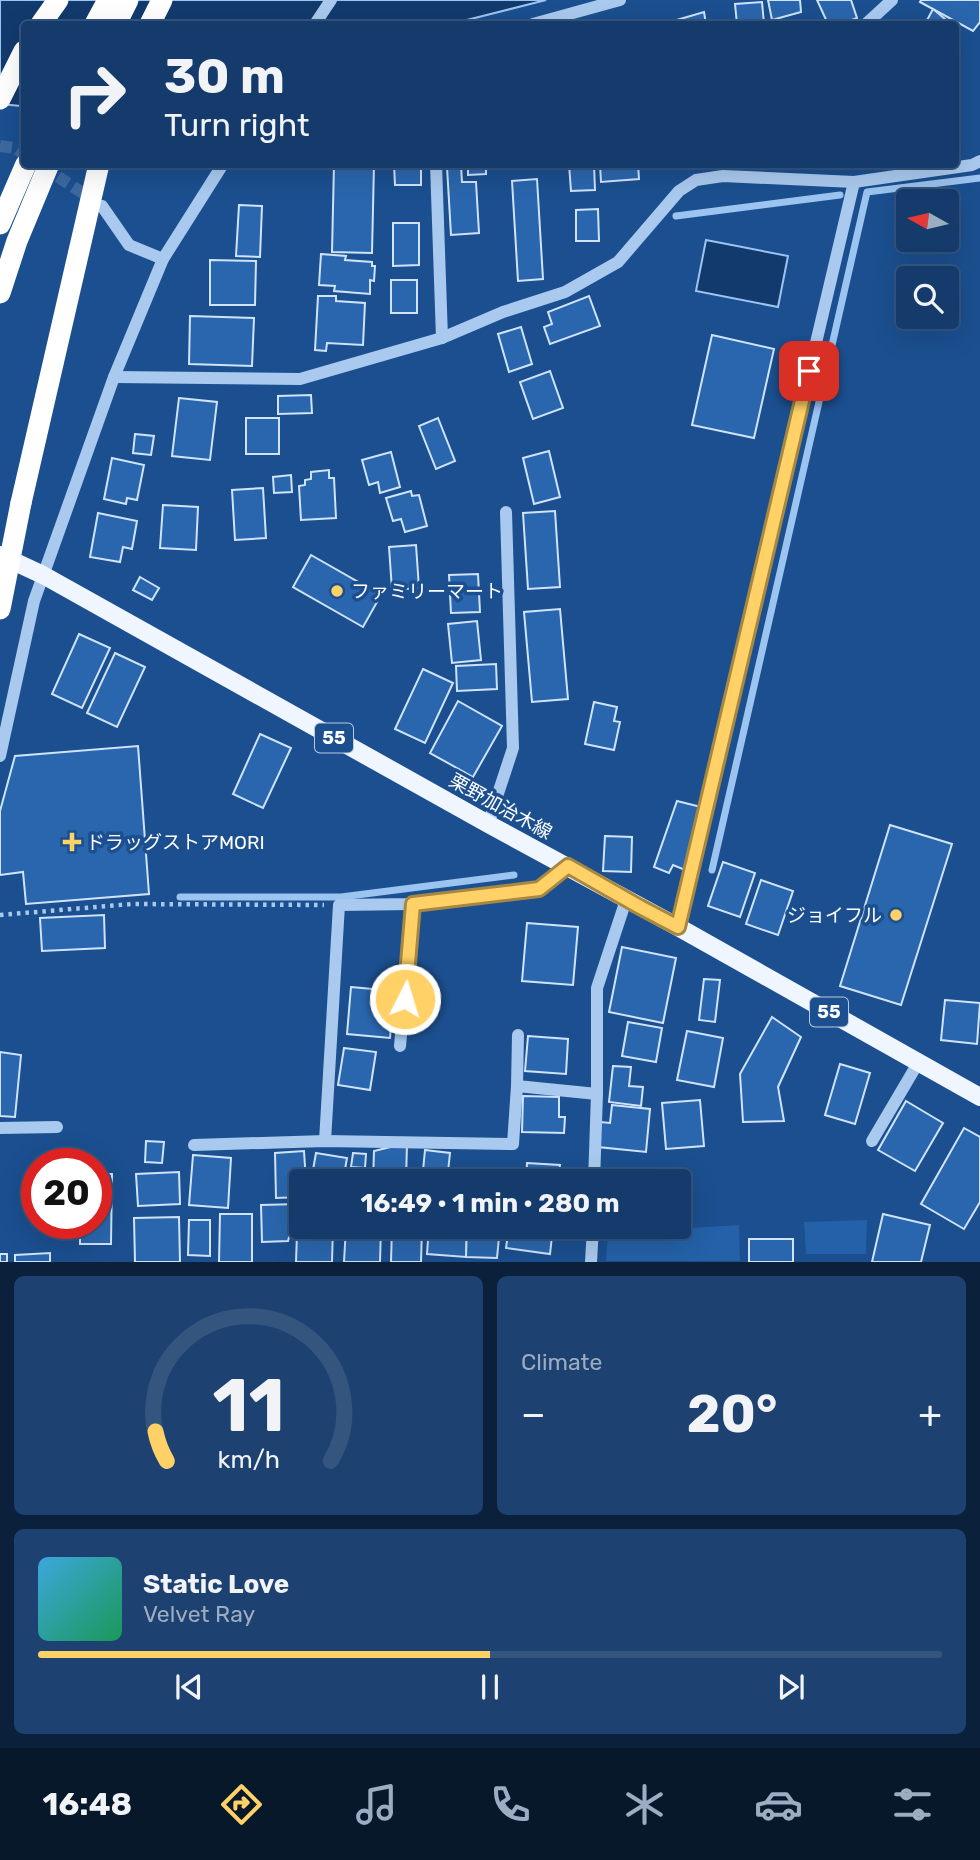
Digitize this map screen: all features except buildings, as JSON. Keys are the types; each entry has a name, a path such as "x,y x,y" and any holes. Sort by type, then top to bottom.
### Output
{"highway":[{"path":"43,21 58,0"},
{"path":"97,21 108,0"},
{"path":"118,21 128,0"},
{"path":"152,21 162,0"},
{"path":"0,99 21,57"},
{"path":"0,224 24,168"},
{"path":"0,293 16,241 47,168"},
{"path":"0,609 21,503 98,168"}],"main road":[{"name":"栗野加治木線","path":"0,555 43,575 980,1097"}],"street":[{"path":"317,21 331,0"},
{"path":"544,21 620,0"},
{"path":"869,21 892,0"},
{"path":"959,167 977,165"},
{"path":"0,756 34,601 114,377 163,259 220,168"},
{"path":"436,168 442,338"},
{"path":"723,176 729,168"},
{"path":"114,377 300,379 442,338 503,312 565,292 618,262 679,191 696,180 723,176 854,181 954,168"},
{"path":"678,927 854,181"},
{"path":"102,206 129,245 163,259"},
{"path":"490,825 513,748 506,512"},
{"path":"325,1141 339,905 413,904 539,889 568,866"},
{"path":"594,1169 597,988 626,900"},
{"path":"400,1046 413,904"},
{"path":"194,1145 325,1141 513,1144 518,1035"},
{"path":"872,1141 918,1063"},
{"path":"517,1086 597,1094"},
{"path":"0,1128 57,1127"},
{"path":"592,1262 593,1239"}],"path":[{"path":"0,915 132,904 339,905"}],"shaded area":[{"path":"0,0 546,0 463,21 21,21 21,106 0,104"},
{"path":"706,240 788,256 778,307 696,291"},
{"path":"867,1220 866,1254 806,1254 804,1222"},
{"path":"739,1225 740,1261 606,1261 608,1239 691,1239 691,1228"}],"waterway":[{"path":"712,870 867,192 980,178"},
{"path":"676,216 840,195"},
{"path":"180,897 341,897 514,875"}],"tunnel":[{"path":"0,146 15,148 21,152"},
{"path":"45,168 95,201"}],"place":[{"name":"ファミリーマート","path":"337,591"},
{"name":"ドラッグストアMORI","path":"72,842"},
{"name":"ジョイフル","path":"896,915"}],"route":[{"path":"405,999 413,904 539,889 568,866 678,927 809,371"}]}
